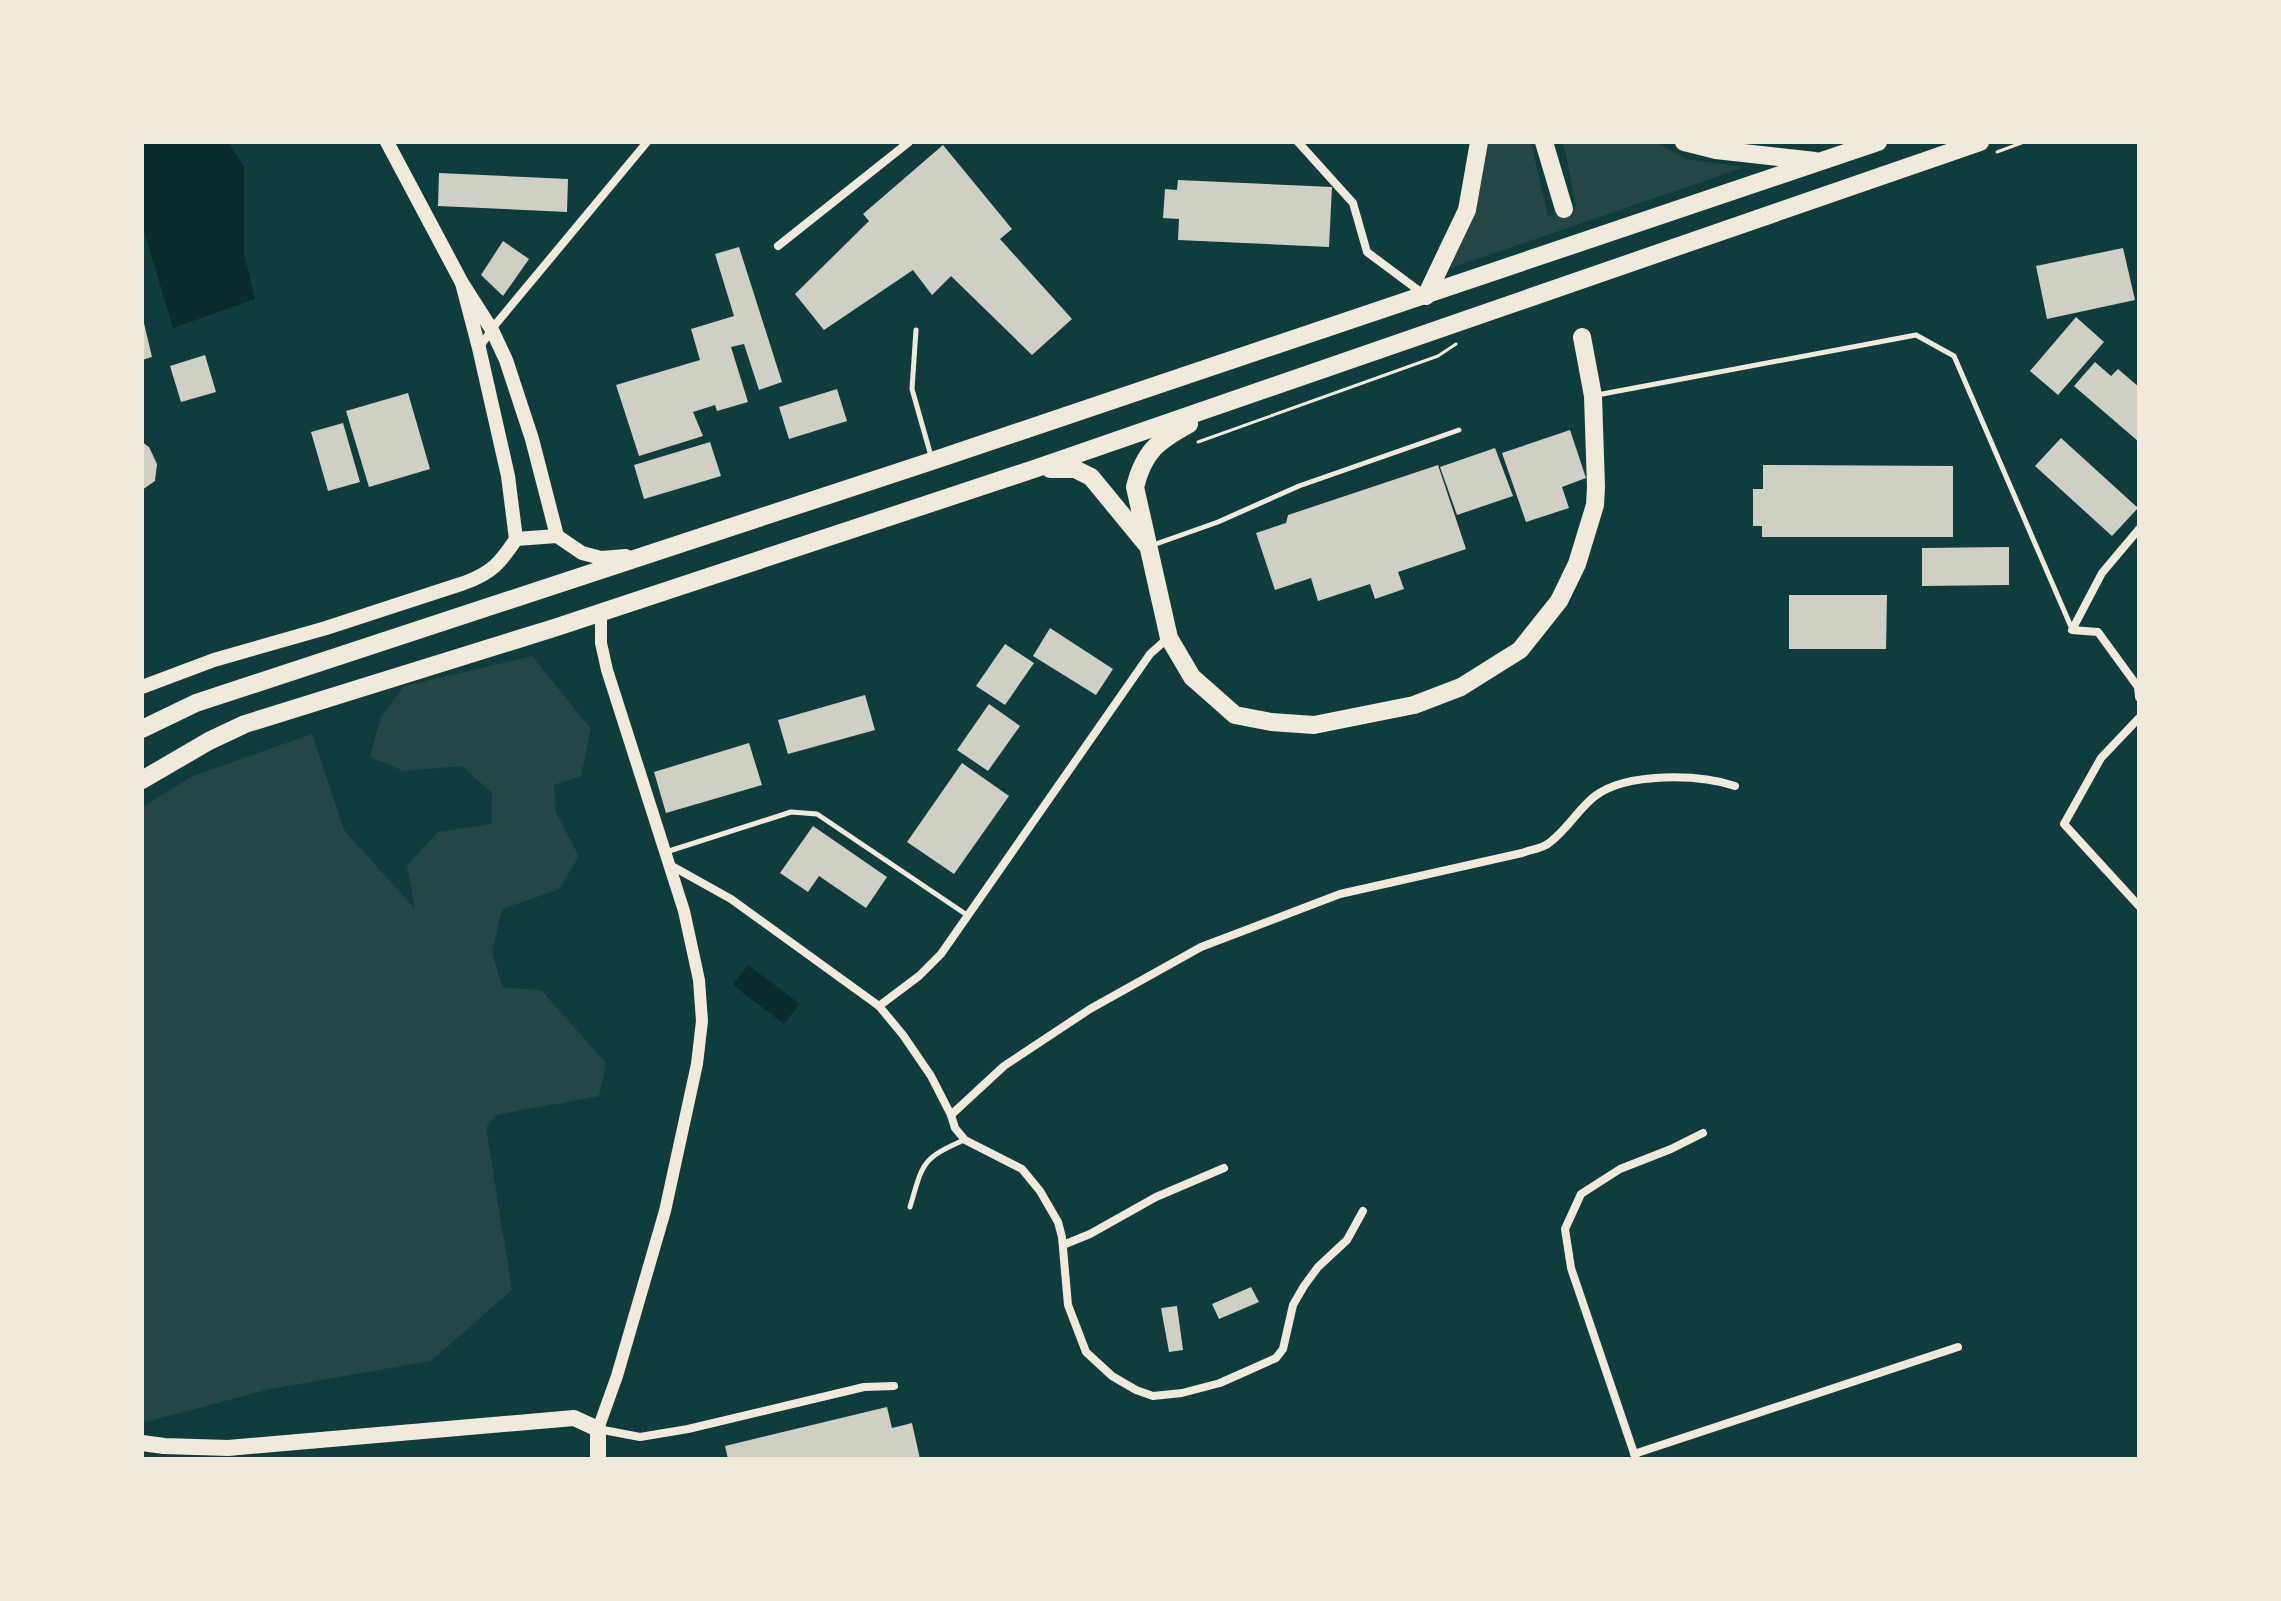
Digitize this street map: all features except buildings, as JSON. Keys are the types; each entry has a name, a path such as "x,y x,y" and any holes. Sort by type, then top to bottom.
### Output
{"highway":[{"path":"1426,296 1467,210 1479,142"},
{"path":"1544,142 1564,209"},
{"path":"1684,142 1716,150 1821,162"},
{"path":"142,729 196,703 932,461 1878,142"},
{"path":"142,780 245,724 601,612 1034,469 1980,142"},
{"path":"1226,402 1164,438 1141,463 1135,487 1169,638 1192,677 1235,715 1271,722 1314,725 1414,705 1461,687 1520,650 1559,601 1577,564 1595,505 1593,396 1582,337"},
{"path":"1034,469 1075,469 1091,477 1149,547"}],"main road":[{"path":"387,142 462,283 492,330 518,390 557,536"},
{"path":"142,687 214,660 326,628 476,579 487,575 500,562 516,539 508,476 462,283"},
{"path":"516,539 557,536 582,553 601,558 655,553"},
{"path":"142,1443 228,1448 574,1418 598,1429 598,1459"},
{"path":"185,1459 228,1448"}],"street":[{"path":"479,348 647,142"},
{"path":"778,246 909,142"},
{"path":"1298,142 1353,203 1367,252 1426,296"},
{"path":"2139,529 2102,573 2072,630 2098,632 2138,687 2139,697"},
{"path":"601,612 601,643 607,670 684,911 699,980 702,1021 697,1064 665,1211 617,1376 598,1429 640,1437 688,1429 864,1387 894,1386"},
{"path":"879,1006 919,976 941,954 1150,654 1169,638"},
{"path":"2139,718 2101,758 2064,824 2139,906"},
{"path":"951,1115 1004,1066 1090,1009 1201,947 1340,894 1546,845 1596,795 1622,784 1667,777 1717,780 1735,786"},
{"path":"667,858 731,899 879,1006 931,1076 955,1128 965,1140 1013,1163 1031,1179 1058,1222 1068,1305 1086,1352 1106,1371 1136,1390 1153,1396 1182,1393 1220,1383 1276,1358 1281,1354 1293,1305 1304,1286 1318,1267 1347,1240 1363,1211"},
{"path":"1703,1133 1620,1169 1581,1194 1565,1229 1571,1268 1635,1457 1958,1347"},
{"path":"1063,1245 1090,1234 1156,1197 1224,1168"}],"lane":[{"path":"916,330 912,389 932,461"},
{"path":"1593,396 1916,335 1954,356 2072,630"},
{"path":"1149,547 1218,522 1299,486 1459,430"},
{"path":"667,858 791,812 817,814 967,915"},
{"path":"910,1207 922,1168 930,1156 965,1140"}],"shaded area":[{"path":"142,142 228,142 244,166 244,253 255,299 173,328 142,224"},
{"path":"1486,142 1531,142 1548,217 1576,207 1563,142 1656,142 1686,159 1745,167 1451,268 1477,205"},
{"path":"532,656 591,729 581,776 554,785 556,813 579,856 559,889 502,909 492,952 503,988 541,990 606,1063 599,1096 496,1115 486,1128 512,1290 431,1361 270,1389 142,1423 142,807 193,776 312,734 344,830 415,909 407,865 438,832 491,824 492,793 462,766 404,771 370,757 381,717 404,686"},
{"path":"748,965 800,1004 784,1024 733,985"}]}
